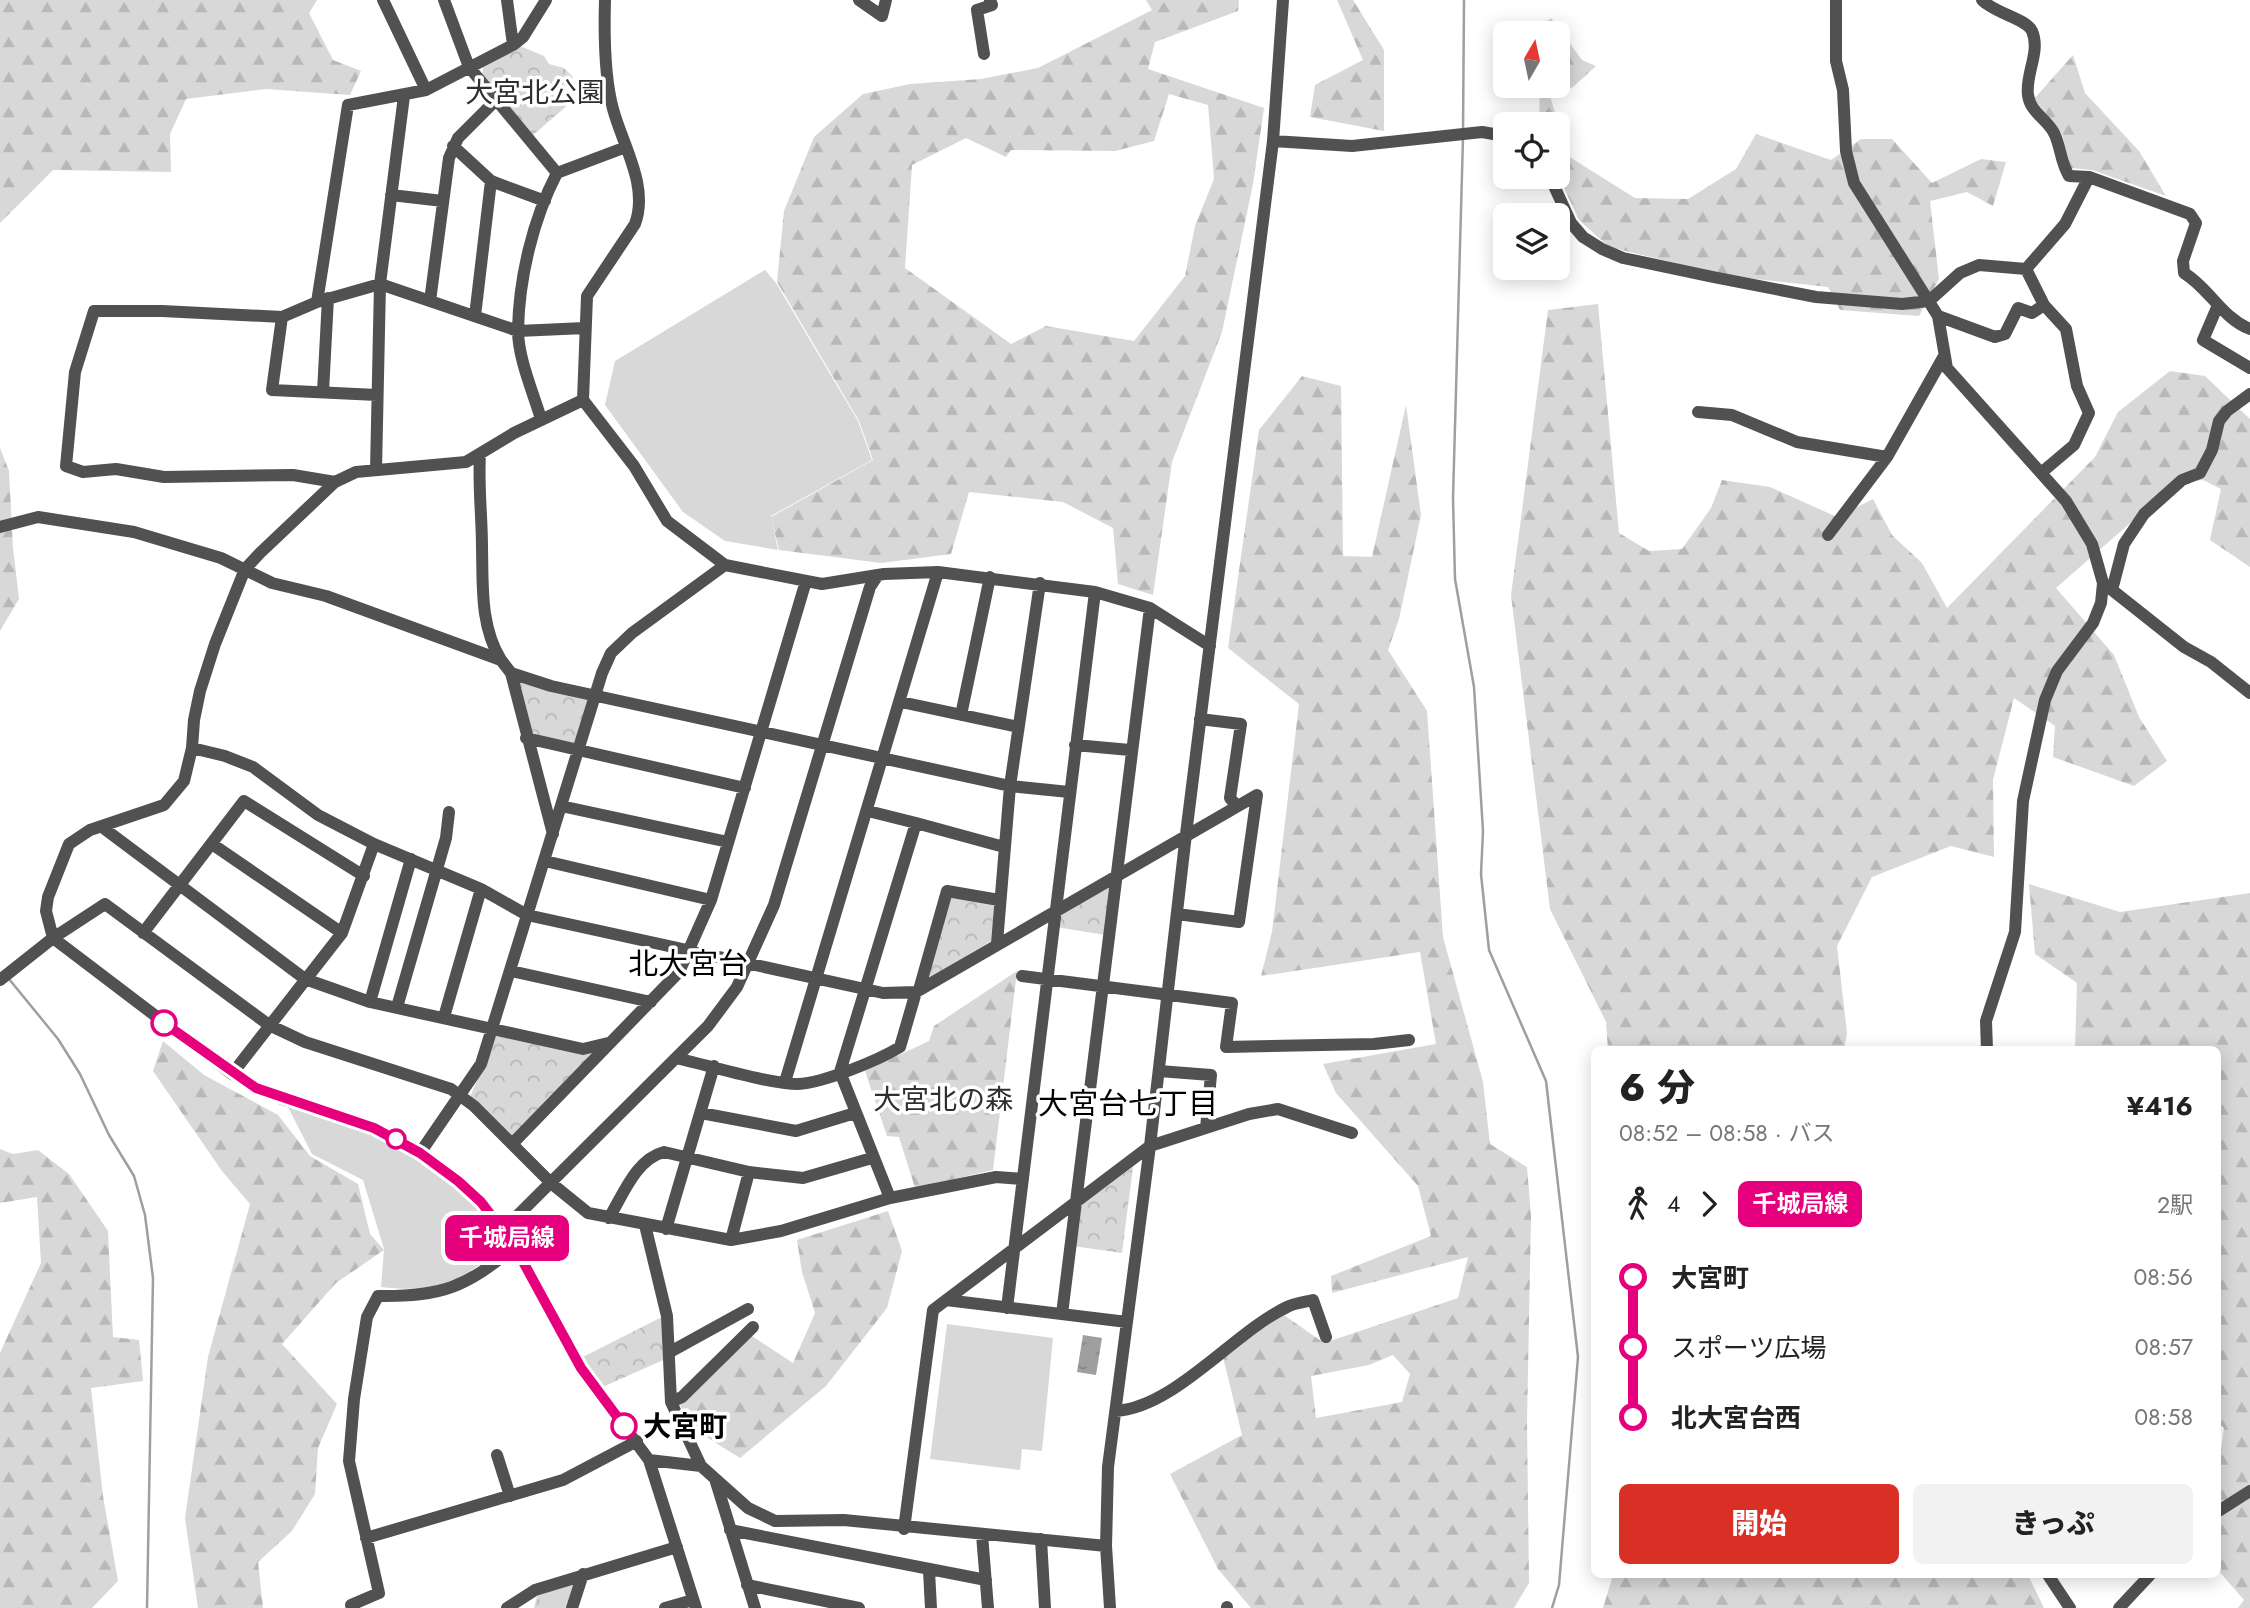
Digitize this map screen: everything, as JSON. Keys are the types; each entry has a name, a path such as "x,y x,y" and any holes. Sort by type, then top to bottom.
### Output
{"street":[{"path":"383,0 426,90"},
{"path":"444,0 469,67 557,173"},
{"path":"507,0 513,46"},
{"path":"323,392 322,300 348,105 426,90 513,46 523,37 546,0"},
{"path":"605,0 613,108 639,190 640,211 635,224 587,296 583,400 634,466 667,521 725,565 822,584 876,578 884,574 938,572 1095,592 1150,608 1210,646"},
{"path":"859,0 882,16 886,0"},
{"path":"984,54 977,10 992,5 990,0"},
{"path":"1110,1608 1106,1546 1108,1467 1273,141 1283,0"},
{"path":"1836,0 1836,61 1843,90 1850,173 1858,192 1938,316 1944,356 1955,380 2041,473 2082,524 2107,586 2184,647 2211,662 2250,693"},
{"path":"1982,0 1990,10 2027,24 2032,31 2035,55 2028,96 2032,108 2055,132 2062,164 2069,176 2089,177 2190,214 2196,223 2183,261 2185,273 2197,281 2239,325 2250,329"},
{"path":"376,470 380,284 404,96"},
{"path":"430,301 453,146 496,100"},
{"path":"1273,141 1352,146 1463,134 1493,135"},
{"path":"453,146 491,181 545,201"},
{"path":"541,419 518,331 528,253 557,173 626,146"},
{"path":"2026,269 2065,224 2089,177"},
{"path":"475,316 491,181"},
{"path":"1556,189 1577,230 1602,249 1623,258 1816,298 1902,304 1929,301 1969,268 1979,265 2026,269"},
{"path":"391,195 443,201"},
{"path":"2026,269 2044,305 2066,329 2077,386 2089,413 2074,445 2041,473"},
{"path":"335,482 293,475 164,477 116,469 83,472 66,466 75,372 94,311 162,311 282,317 322,300 380,284 518,331 585,328"},
{"path":"1938,316 1996,337 2006,334 2018,308 2032,313 2044,305"},
{"path":"2218,305 2203,340 2250,368"},
{"path":"282,317 272,390 377,395"},
{"path":"1828,535 1887,457 1944,356"},
{"path":"1987,1046 1986,1021 2015,932 2023,801 2042,713 2057,671 2098,612 2124,544 2144,514 2182,481 2200,473 2213,450 2219,421 2227,411 2250,394"},
{"path":"583,400 541,419 466,461 356,472 335,482 245,569 215,644 200,691 192,748 184,781 172,799 152,812 78,836 69,844 58,865 46,911 53,938 232,1074 282,1099 374,1128 420,1153 481,1202 515,1247 581,1368 649,1460 694,1604 665,1608"},
{"path":"1698,412 1732,415 1797,442 1887,457"},
{"path":"480,454 478,481 482,588 490,643 512,673 526,738 553,834"},
{"path":"0,527 38,517 134,532 221,558 272,583 326,596 500,660"},
{"path":"420,1153 481,1064 595,696 611,653 632,634 725,565"},
{"path":"785,1082 885,756 938,572"},
{"path":"961,715 990,577"},
{"path":"502,1231 676,1058 724,1006 747,965 774,905 825,744 870,587 876,578"},
{"path":"512,1144 680,972 711,900 806,581"},
{"path":"997,943 1010,786 1040,583"},
{"path":"1007,1308 1095,592"},
{"path":"1062,1314 1130,750 1150,608"},
{"path":"512,673 595,696 885,756 1010,786 1069,792"},
{"path":"901,702 1018,727"},
{"path":"1200,719 1241,724 1230,798 1236,805"},
{"path":"526,738 744,788"},
{"path":"1075,745 1130,750"},
{"path":"192,748 225,756 253,767 318,815 374,844 481,889 527,915 883,993 918,991 1256,795 1239,922 1177,914"},
{"path":"143,933 244,801 364,876"},
{"path":"561,806 728,842"},
{"path":"868,811 1004,847"},
{"path":"397,1007 435,868 446,838 449,812"},
{"path":"890,1198 840,1072 916,823"},
{"path":"102,827 305,979 370,1002 583,1049 611,1041"},
{"path":"212,844 342,933"},
{"path":"232,1074 342,933 374,844"},
{"path":"370,1002 411,859"},
{"path":"545,861 711,900"},
{"path":"443,1017 481,889"},
{"path":"676,1058 785,1082 812,1082 881,1059 900,1047 947,891 999,900"},
{"path":"0,980 53,938 105,904 269,1025 305,1042 435,1082 461,1095 551,1183 588,1213 645,1225 731,1240 781,1231 890,1198 996,1177 1023,1179"},
{"path":"511,971 651,1002"},
{"path":"1022,976 1232,1003 1226,1047 1374,1044 1409,1040"},
{"path":"666,1229 714,1066"},
{"path":"1159,1071 1211,1075 1206,1128"},
{"path":"904,1529 933,1310 1150,1146 1249,1114 1278,1109 1352,1133"},
{"path":"701,1113 796,1131 855,1113"},
{"path":"609,1217 643,1163 652,1155 664,1152 749,1172 803,1178 872,1157"},
{"path":"731,1240 749,1172"},
{"path":"645,1225 667,1317 670,1352 668,1388 671,1402 701,1466 716,1482 748,1507 775,1521 817,1519 1106,1546"},
{"path":"352,1608 351,1605 379,1593 349,1461 354,1399 367,1317 378,1296 436,1294 476,1278 515,1247"},
{"path":"946,1300 1127,1322"},
{"path":"1116,1411 1135,1407 1169,1391 1287,1307 1313,1300 1326,1337"},
{"path":"670,1352 748,1309"},
{"path":"671,1402 682,1397 753,1327"},
{"path":"366,1538 563,1480 637,1441"},
{"path":"497,1455 510,1496"},
{"path":"649,1460 701,1466"},
{"path":"716,1482 755,1608"},
{"path":"2221,1509 2250,1491"},
{"path":"730,1530 986,1580"},
{"path":"982,1535 988,1608"},
{"path":"1041,1539 1045,1608"},
{"path":"507,1608 535,1590 677,1547"},
{"path":"929,1571 931,1608"},
{"path":"572,1608 583,1574"},
{"path":"2050,1578 2070,1608"},
{"path":"2119,1608 2147,1578"},
{"path":"747,1585 859,1608"},
{"path":"530,1608 535,1590"}],"green space":[{"path":"0,0 317,0 309,13 333,60 361,71 350,95 266,89 186,99 170,134 171,172 53,170 0,223"},
{"path":"1146,0 1239,0 1238,11 1155,42 1148,69 1264,108 1253,184 1222,332 1172,462 1153,595 1118,584 1113,528 1063,502 969,492 951,554 881,563 779,550 771,517 873,460 859,421 777,282 784,211 814,137 863,94 910,84 981,79 1038,68 1152,10","holes":["1169,94 1208,105 1214,179 1195,226 1185,276 1134,341 1046,326 1011,344 905,268 912,165 966,138 1006,157 1011,150 1115,151 1154,141"]},
{"path":"1337,0 1353,0 1384,50 1384,131 1310,117 1315,85 1363,60"},
{"path":"1570,44 1582,60 1596,66 1570,88"},
{"name":"大宮北公園","path":"520,46 544,56 549,64 564,68 573,77 566,87 569,104 532,136 482,77 483,67"},
{"path":"2073,55 2085,93 2139,151 2166,196 2092,170 2071,168 2062,134 2034,99"},
{"path":"1540,98 1551,98 1555,112 1539,112"},
{"path":"1756,134 1831,160 1861,139 1892,139 1932,183 1981,159 2006,162 1993,206 1967,192 1930,201 1939,279 1919,316 1840,310 1828,287 1729,276 1609,247 1579,220 1565,189 1570,189 1570,157 1635,198 1688,199 1736,169"},
{"path":"765,270 776,283 858,421 872,460 771,516 778,550 725,541 683,512 605,405 615,361"},
{"path":"1598,304 1619,533 1649,551 1682,549 1711,508 1722,480 1770,487 1837,517 1873,499 1892,535 1922,563 1947,608 2095,457 2118,412 2170,371 2205,376 2250,419 2250,567 2210,540 2221,489 2203,480 2176,483 2056,588 2114,655 2139,717 2167,761 2134,786 2053,757 2055,726 2014,698 1993,780 1994,857 1951,846 1872,877 1837,946 1847,1033 1845,1046 1608,1046 1606,1022 1550,909 1511,595 1548,310"},
{"path":"1302,376 1341,386 1343,556 1372,557 1406,405 1421,515 1399,619 1388,650 1427,711 1443,937 1483,1082 1490,1144 1527,1167 1531,1216 1527,1422 1529,1583 1514,1608 1251,1608 1218,1569 1170,1474 1242,1435 1223,1357 1281,1313 1324,1343 1458,1298 1468,1257 1332,1293 1331,1276 1431,1236 1418,1186 1336,1093 1323,1064 1436,1044 1420,952 1261,976 1272,932 1299,704 1228,648 1259,430","holes":["1393,1355 1410,1374 1402,1402 1316,1418 1311,1376 1369,1365"]},
{"path":"0,448 9,471 19,599 0,631"},
{"path":"514,677 588,698 575,743 529,736"},
{"path":"2029,884 2120,912 2250,893 2250,1608 2238,1608 2244,1600 2221,1574 2221,1449 2224,1428 2221,1425 2221,1046 2075,1046 2077,983 2035,954"},
{"path":"1108,885 1111,888 1105,935 1056,927 1058,914"},
{"path":"950,895 991,902 994,906 991,941 929,979 926,976"},
{"name":"大宮北の森","path":"1017,971 993,1170 915,1188 899,1137 887,1136 865,1071 929,1041 934,1026"},
{"path":"496,1036 592,1053 514,1135 510,1135 470,1097"},
{"path":"163,1041 204,1075 278,1115 310,1156 358,1184 370,1234 384,1250 336,1283 282,1344 337,1404 318,1448 315,1494 292,1531 258,1562 263,1608 198,1608 185,1518 208,1357 250,1204 222,1171 153,1071"},
{"path":"287,1105 358,1129 422,1161 469,1197 506,1246 475,1268 448,1282 419,1288 381,1287 384,1249 363,1180 312,1154"},
{"path":"0,1149 13,1154 38,1150 69,1174 108,1231 113,1337 139,1340 143,1381 91,1388 103,1496 118,1581 92,1608 0,1608 0,1353 41,1263 37,1197 0,1203"},
{"path":"1133,1167 1122,1253 1073,1246 1078,1207"},
{"path":"888,1211 902,1251 887,1308 826,1386 740,1458 687,1425 678,1398 749,1334 793,1363 815,1313 802,1272 797,1240"},
{"path":"664,1316 668,1358 598,1389 579,1359"},
{"path":"947,1324 1053,1338 1042,1451 1022,1449 1020,1470 930,1459"},
{"path":"1612,1578 2029,1578 2044,1608 1603,1608"},
{"path":"571,1580 574,1585 567,1608 534,1608 537,1596"}],"water":[{"path":"1083,1335 1102,1338 1096,1375 1077,1372"}],"waterway":[{"path":"1463,132 1464,0"},
{"path":"1463,138 1453,498 1455,579 1474,687 1483,831 1481,874 1489,950 1546,1081 1578,1357 1559,1585 1552,1608"},
{"path":"9,979 58,1039 80,1074 109,1135 134,1176 145,1215 153,1278 147,1608"}],"bus line":[{"name":"千城局線","path":"164,1023 232,1074 256,1088 374,1128 420,1153 458,1181 481,1202 515,1247 581,1368 624,1426"}],"place":[{"name":"大宮町","path":"624,1426"}],"district":[{"name":"北大宮台","path":"688,963"},
{"name":"大宮台七丁目","path":"1128,1103"}]}
